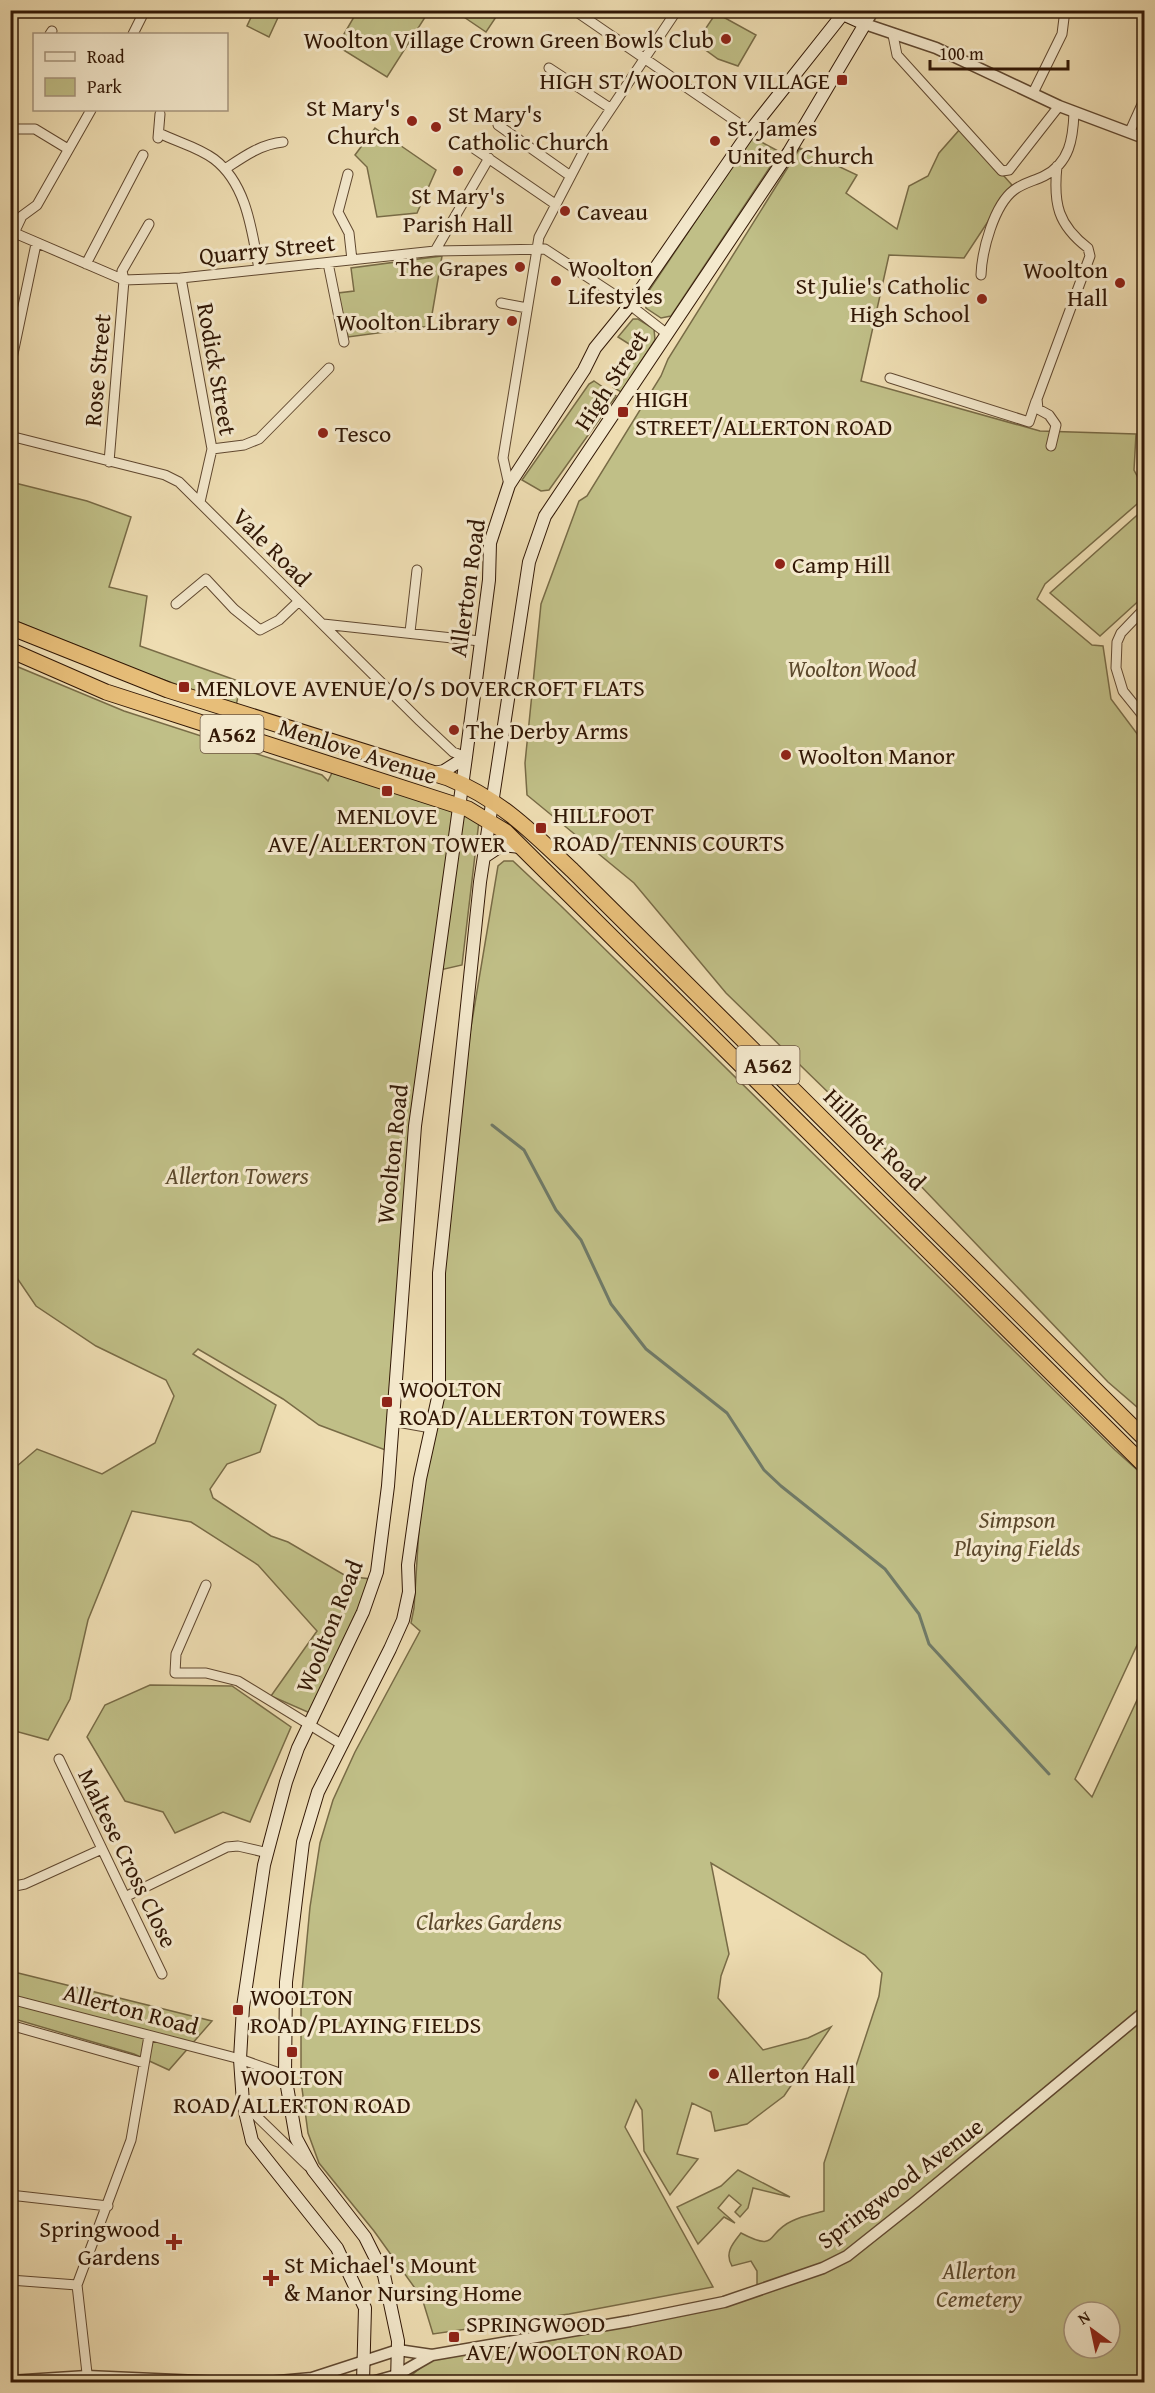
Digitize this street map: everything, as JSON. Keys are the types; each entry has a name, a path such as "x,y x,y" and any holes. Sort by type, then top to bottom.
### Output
{"highway":[{"name":"Menlove Avenue","path":"10,627 168,690 434,773 462,784"},
{"name":"Menlove Avenue","path":"10,650 128,699 458,806 489,820"},
{"name":"Hillfoot Road","path":"462,784 492,799 513,814 572,870 1144,1437"},
{"name":"Hillfoot Road","path":"489,820 521,847 1144,1465"}],"main road":[{"path":"841,12 865,24"},
{"name":"High Street","path":"509,486 578,379 595,348 630,305 750,131 841,12"},
{"name":"High Street","path":"492,799 529,562 545,516 789,152 833,82 865,24"},
{"name":"Allerton Road","path":"462,784 489,580 490,543 509,486"},
{"path":"434,773 444,771 466,757"},
{"name":"Woolton Road","path":"363,2382 365,2308 337,2248 252,2141 243,2103 240,2059 243,2007 268,1852 286,1782 309,1726 363,1612 377,1572 385,1516 415,1126 462,784"},
{"path":"397,2379 398,2341 384,2275 365,2237 313,2170 296,2138 285,2075 286,1983 303,1842 318,1792 340,1743 403,1620 409,1592 408,1565 420,1479 439,1393 439,1273 492,799"},
{"path":"484,857 502,844 521,847"}],"street":[{"path":"134,33 143,14 137,10"},
{"path":"574,10 750,131"},
{"name":"Allerton Road","path":"509,486 503,458 537,248 569,175 610,108 677,10"},
{"path":"873,10 865,24 893,35 919,41 958,57 1074,113 1130,131 1144,138"},
{"path":"1033,93 1062,34 1065,10"},
{"path":"893,35 897,56 1002,171 1009,170 1059,106"},
{"path":"549,68 610,108"},
{"path":"1130,131 1144,100"},
{"path":"12,232 22,216 37,205 90,111"},
{"path":"981,275 987,237 1012,191 1048,174 1068,154 1073,136 1074,113"},
{"path":"160,114 158,136 201,151 225,169 249,216 259,269"},
{"path":"498,125 569,175"},
{"path":"10,129 35,129 68,149"},
{"path":"225,169 275,140"},
{"path":"469,145 555,204"},
{"path":"86,264 143,155"},
{"path":"435,251 489,158"},
{"path":"890,378 1029,422 1089,256 1088,248 1074,239 1060,218 1055,191 1057,166"},
{"path":"348,174 338,212 350,233 352,260"},
{"name":"Rose Street","path":"110,462 124,280 122,271 148,224"},
{"name":"Quarry Street","path":"12,232 124,280 181,278 435,251 537,248"},
{"path":"10,368 36,244"},
{"path":"537,248 545,249 630,305 666,333"},
{"path":"328,263 344,342"},
{"name":"Rodick Street","path":"181,278 212,449 200,502"},
{"path":"501,303 528,308"},
{"path":"212,449 244,445 259,439 329,368"},
{"path":"1037,399 1038,409 1049,415 1056,425 1051,446"},
{"name":"Vale Road","path":"10,436 165,476 179,482 453,752 466,757"},
{"path":"410,632 417,570"},
{"path":"176,604 206,579 260,630 279,620 299,601"},
{"path":"1144,609 1121,633 1117,642 1116,668 1123,691 1144,717"},
{"path":"323,624 480,641"},
{"path":"392,1421 431,1428"},
{"path":"206,1585 176,1654 175,1673 206,1673 238,1681 340,1743"},
{"name":"Maltese Cross Close","path":"59,1759 127,1896 162,1974"},
{"path":"127,1896 227,1847 249,1847 268,1852"},
{"path":"10,1887 25,1884 102,1849"},
{"name":"Allerton Road","path":"10,1999 240,2059 285,2075"},
{"name":"Springwood Avenue","path":"268,2382 312,2378 398,2350 432,2355 552,2336 724,2301 823,2268 847,2256 915,2202 1144,2012"},
{"name":"Allerton Road","path":"10,2025 144,2063"},
{"path":"87,2379 77,2284 131,2140 149,2036"},
{"path":"243,2103 313,2170"},
{"path":"10,2195 108,2206"},
{"path":"10,2280 77,2284"},
{"name":"Springwood Avenue","path":"372,2382 397,2379 432,2355"},
{"path":"10,2381 87,2379 221,2382"}],"green space":[{"path":"358,10 429,11 387,77 337,46"},
{"path":"500,10 486,32 455,11"},
{"path":"254,11 281,11 269,37 247,26"},
{"name":"Woolton Village Crown Green Bowls Club","path":"716,13 756,35 738,66 718,59 696,43"},
{"path":"375,128 436,170 417,213 377,217 367,167 355,155"},
{"name":"Woolton Wood","path":"961,128 1012,185 964,258 889,255 861,381 1040,431 1136,434 1134,470 1144,489 1144,498 1045,584 1037,599 1092,645 1103,646 1111,699 1144,743 1144,1413 1108,1382 873,1136 726,993 634,883 527,795 525,763 541,604 579,501 587,496 661,376 668,359 800,148 857,175 846,193 897,229 909,186 928,176 939,153"},
{"path":"752,137 780,152 671,316 661,318 646,308 644,298"},
{"path":"442,256 430,326 348,337 338,293 354,291 351,268"},
{"path":"633,319 638,319 654,329 655,340 621,392 613,387 637,349 618,337"},
{"path":"594,381 616,396 549,490 541,491 522,480 589,384"},
{"path":"11,482 87,501 131,517 109,587 147,596 140,646 241,682 236,706 109,660 11,619"},
{"path":"1144,509 1144,596 1100,636 1050,593"},
{"name":"Allerton Towers","path":"11,664 124,711 322,775 328,781 332,773 377,785 479,821 462,965 431,972 388,1451 319,1425 283,1399 198,1349 193,1354 276,1405 260,1452 227,1464 210,1489 213,1498 271,1536 288,1542 346,1576 371,1579 362,1605 310,1713 271,1696 317,1631 258,1565 191,1522 132,1511 88,1620 70,1699 48,1740 11,1730 10,1472 37,1449 102,1474 155,1443 174,1396 166,1380 96,1346 36,1306 11,1269"},
{"path":"504,861 513,861 1144,1476 1144,1630 1075,1779 1092,1797 1144,1685 1144,2382 403,2382 433,2358 554,2340 757,2295 757,2271 751,2261 732,2266 729,2257 730,2248 741,2233 753,2239 767,2241 792,2221 824,2211 824,2163 879,1996 882,1973 865,1955 711,1863 729,1954 721,1976 718,1998 763,2050 808,2038 831,2027 784,2096 747,2124 715,2131 711,2112 692,2103 677,2154 698,2159 670,2195 644,2151 642,2110 636,2100 625,2127 713,2287 569,2314 433,2334 422,2298 374,2231 319,2163 308,2133 301,2081 301,2002 310,1907 320,1843 333,1800 355,1752 420,1631 411,1623 414,1608 422,1480 442,1395 442,1277 470,1033 498,866"},
{"path":"150,1685 232,1686 291,1727 250,1822 223,1812 175,1833 163,1812 125,1801 87,1737 105,1705"},
{"path":"10,1971 212,2021 169,2070 134,2054 11,2018"},
{"path":"738,2170 790,2197 753,2188 748,2208 740,2217 735,2212 741,2205 729,2195 718,2208 735,2223 724,2217 698,2244 677,2207 721,2186"}],"waterway":[{"path":"492,1125 524,1150 556,1210 581,1240 611,1304 646,1349 727,1413 764,1470 781,1486 885,1569 919,1614 929,1644 1049,1774"}],"place":[{"name":"Woolton Village Crown Green Bowls Club","path":"726,39"},
{"name":"HIGH ST/WOOLTON VILLAGE","path":"842,80"},
{"name":"St Mary's Church","path":"412,121"},
{"name":"St Mary's Catholic Church","path":"436,127"},
{"name":"St. James United Church","path":"715,141"},
{"name":"St Mary's Parish Hall","path":"458,171"},
{"name":"Caveau","path":"565,211"},
{"name":"The Grapes","path":"520,267"},
{"name":"Woolton Lifestyles","path":"556,281"},
{"name":"Woolton Hall","path":"1120,283"},
{"name":"St Julie's Catholic High School","path":"982,299"},
{"name":"Woolton Library","path":"512,321"},
{"name":"HIGH STREET/ALLERTON ROAD","path":"623,412"},
{"name":"Tesco","path":"323,433"},
{"name":"Camp Hill","path":"780,564"},
{"name":"MENLOVE AVENUE/O/S DOVERCROFT FLATS","path":"184,687"},
{"name":"The Derby Arms","path":"454,730"},
{"name":"Woolton Manor","path":"786,755"},
{"name":"MENLOVE AVE/ALLERTON TOWER","path":"387,791"},
{"name":"HILLFOOT ROAD/TENNIS COURTS","path":"541,828"},
{"name":"WOOLTON ROAD/ALLERTON TOWERS","path":"387,1402"},
{"name":"WOOLTON ROAD/PLAYING FIELDS","path":"238,2010"},
{"name":"WOOLTON ROAD/ALLERTON ROAD","path":"292,2052"},
{"name":"Allerton Hall","path":"714,2074"},
{"name":"Springwood Gardens","path":"174,2242"},
{"name":"St Michael's Mount & Manor Nursing Home","path":"271,2278"},
{"name":"SPRINGWOOD AVE/WOOLTON ROAD","path":"454,2337"}],"park label":[{"name":"Simpson Playing Fields","path":"1017,1533"},
{"name":"Clarkes Gardens","path":"489,1921"},
{"name":"Allerton Cemetery","path":"979,2284"}]}
